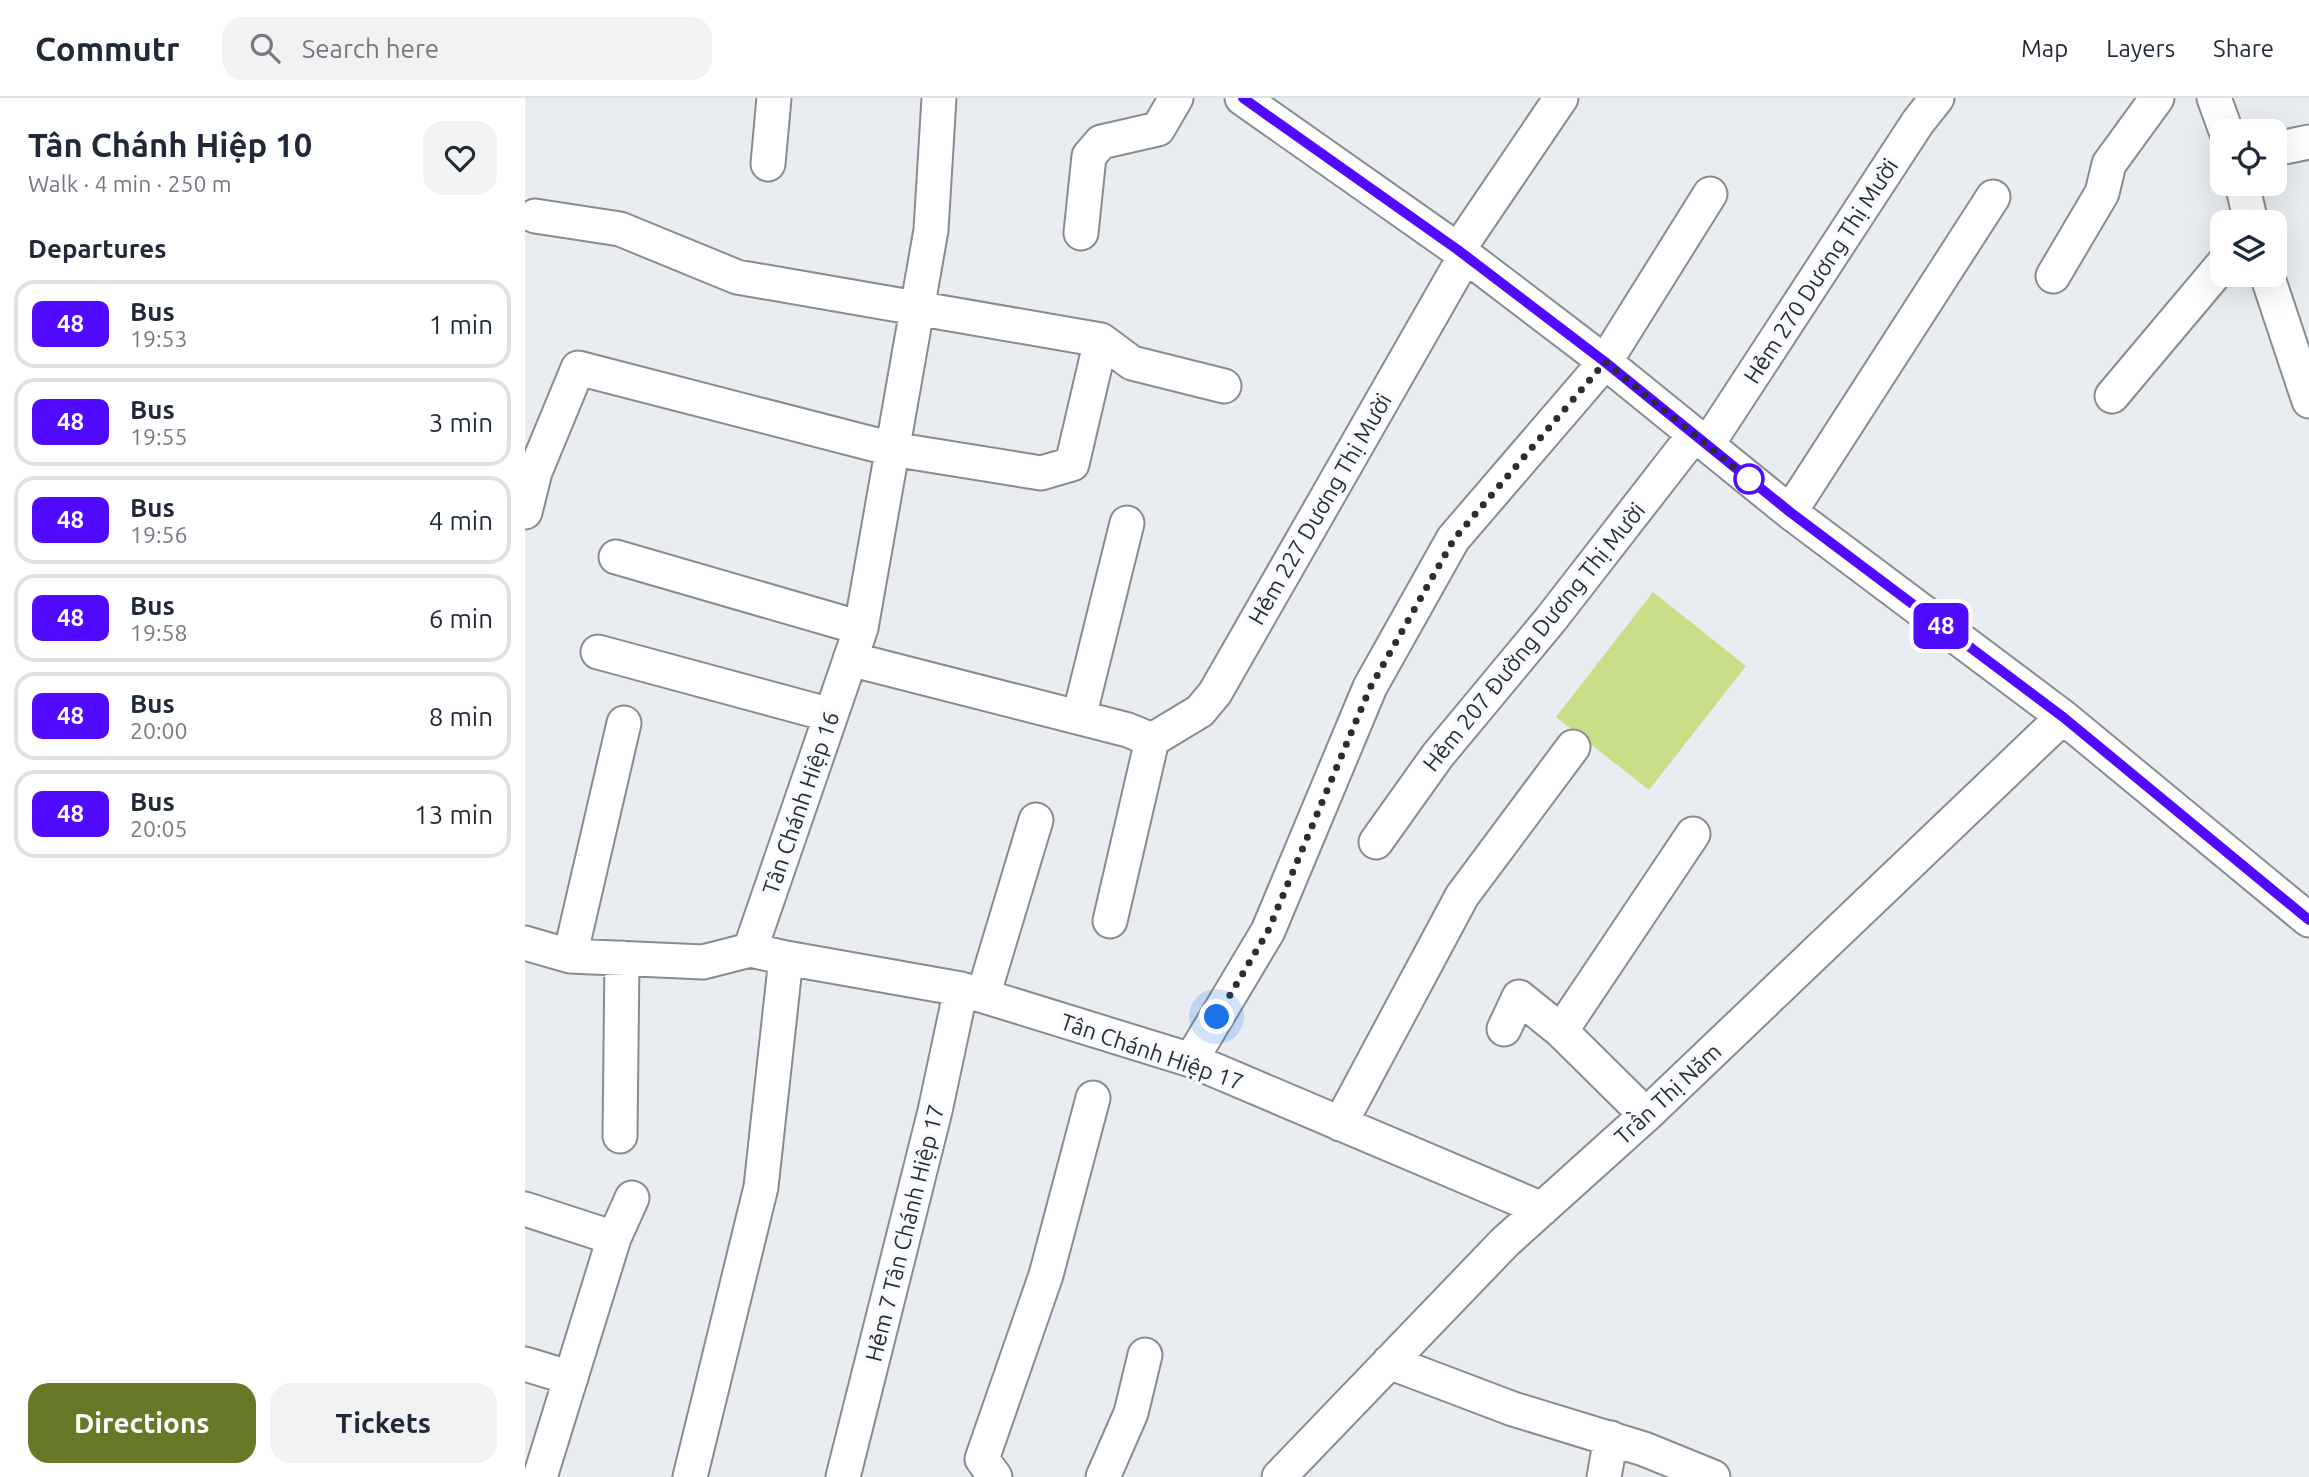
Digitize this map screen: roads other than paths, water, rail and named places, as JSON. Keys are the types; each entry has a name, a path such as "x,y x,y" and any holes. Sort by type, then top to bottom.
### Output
{"street":[{"path":"768,164 774,98"},
{"name":"Tân Chánh Hiệp 16","path":"750,950 862,628 931,230 939,98"},
{"path":"1081,233 1089,156 1101,142 1157,128 1176,98"},
{"name":"Hẻm 227 Dương Thị Mười","path":"1152,740 1200,711 1215,693 1462,253 1561,98"},
{"name":"Hẻm 270 Dương Thị Mười","path":"1701,440 1937,98"},
{"path":"2053,276 2102,193 2109,164 2157,98"},
{"path":"2214,98 2222,119"},
{"path":"1259,103 1605,362 1790,512 2063,717 2309,920"},
{"path":"2287,147 2309,142"},
{"path":"1191,1060 1268,931 1370,688 1454,539 1605,362 1710,194"},
{"path":"1790,512 1993,197"},
{"path":"535,216 620,229 737,277 1101,340 1132,363 1224,386"},
{"path":"2112,396 2210,279"},
{"path":"2271,287 2309,401"},
{"path":"525,512 535,472 578,368 892,449 1041,472 1072,464 1101,340"},
{"name":"Hẻm 207 Đường Dương Thị Mười","path":"1376,842 1438,755 1701,440"},
{"path":"1079,717 1127,523"},
{"path":"616,557 862,628"},
{"path":"598,652 831,715"},
{"path":"850,659 1128,730 1152,740 1110,921"},
{"name":"Trần Thị Năm","path":"1279,1477 1505,1242 1646,1115 2063,717"},
{"path":"570,956 624,723"},
{"path":"1340,1124 1462,896 1573,747"},
{"name":"Hẻm 7 Tân Chánh Hiệp 17","path":"843,1477 932,1125 972,992 1036,820"},
{"path":"1561,1031 1693,834"},
{"path":"525,946 570,956 703,962 750,950 786,958 761,1187 690,1477"},
{"path":"620,1136 622,958"},
{"name":"Tân Chánh Hiệp 17","path":"786,958 972,992 1191,1060 1542,1209"},
{"path":"1504,1029 1519,997 1561,1031 1646,1115"},
{"path":"995,1477 982,1459 1046,1275 1093,1098"},
{"path":"540,1477 614,1238 632,1198"},
{"path":"525,1209 614,1238"},
{"path":"1103,1477 1131,1413 1145,1355"},
{"path":"1389,1362 1513,1409 1611,1438 1713,1477"},
{"path":"525,1364 571,1378"},
{"path":"1604,1477 1611,1438"}]}
